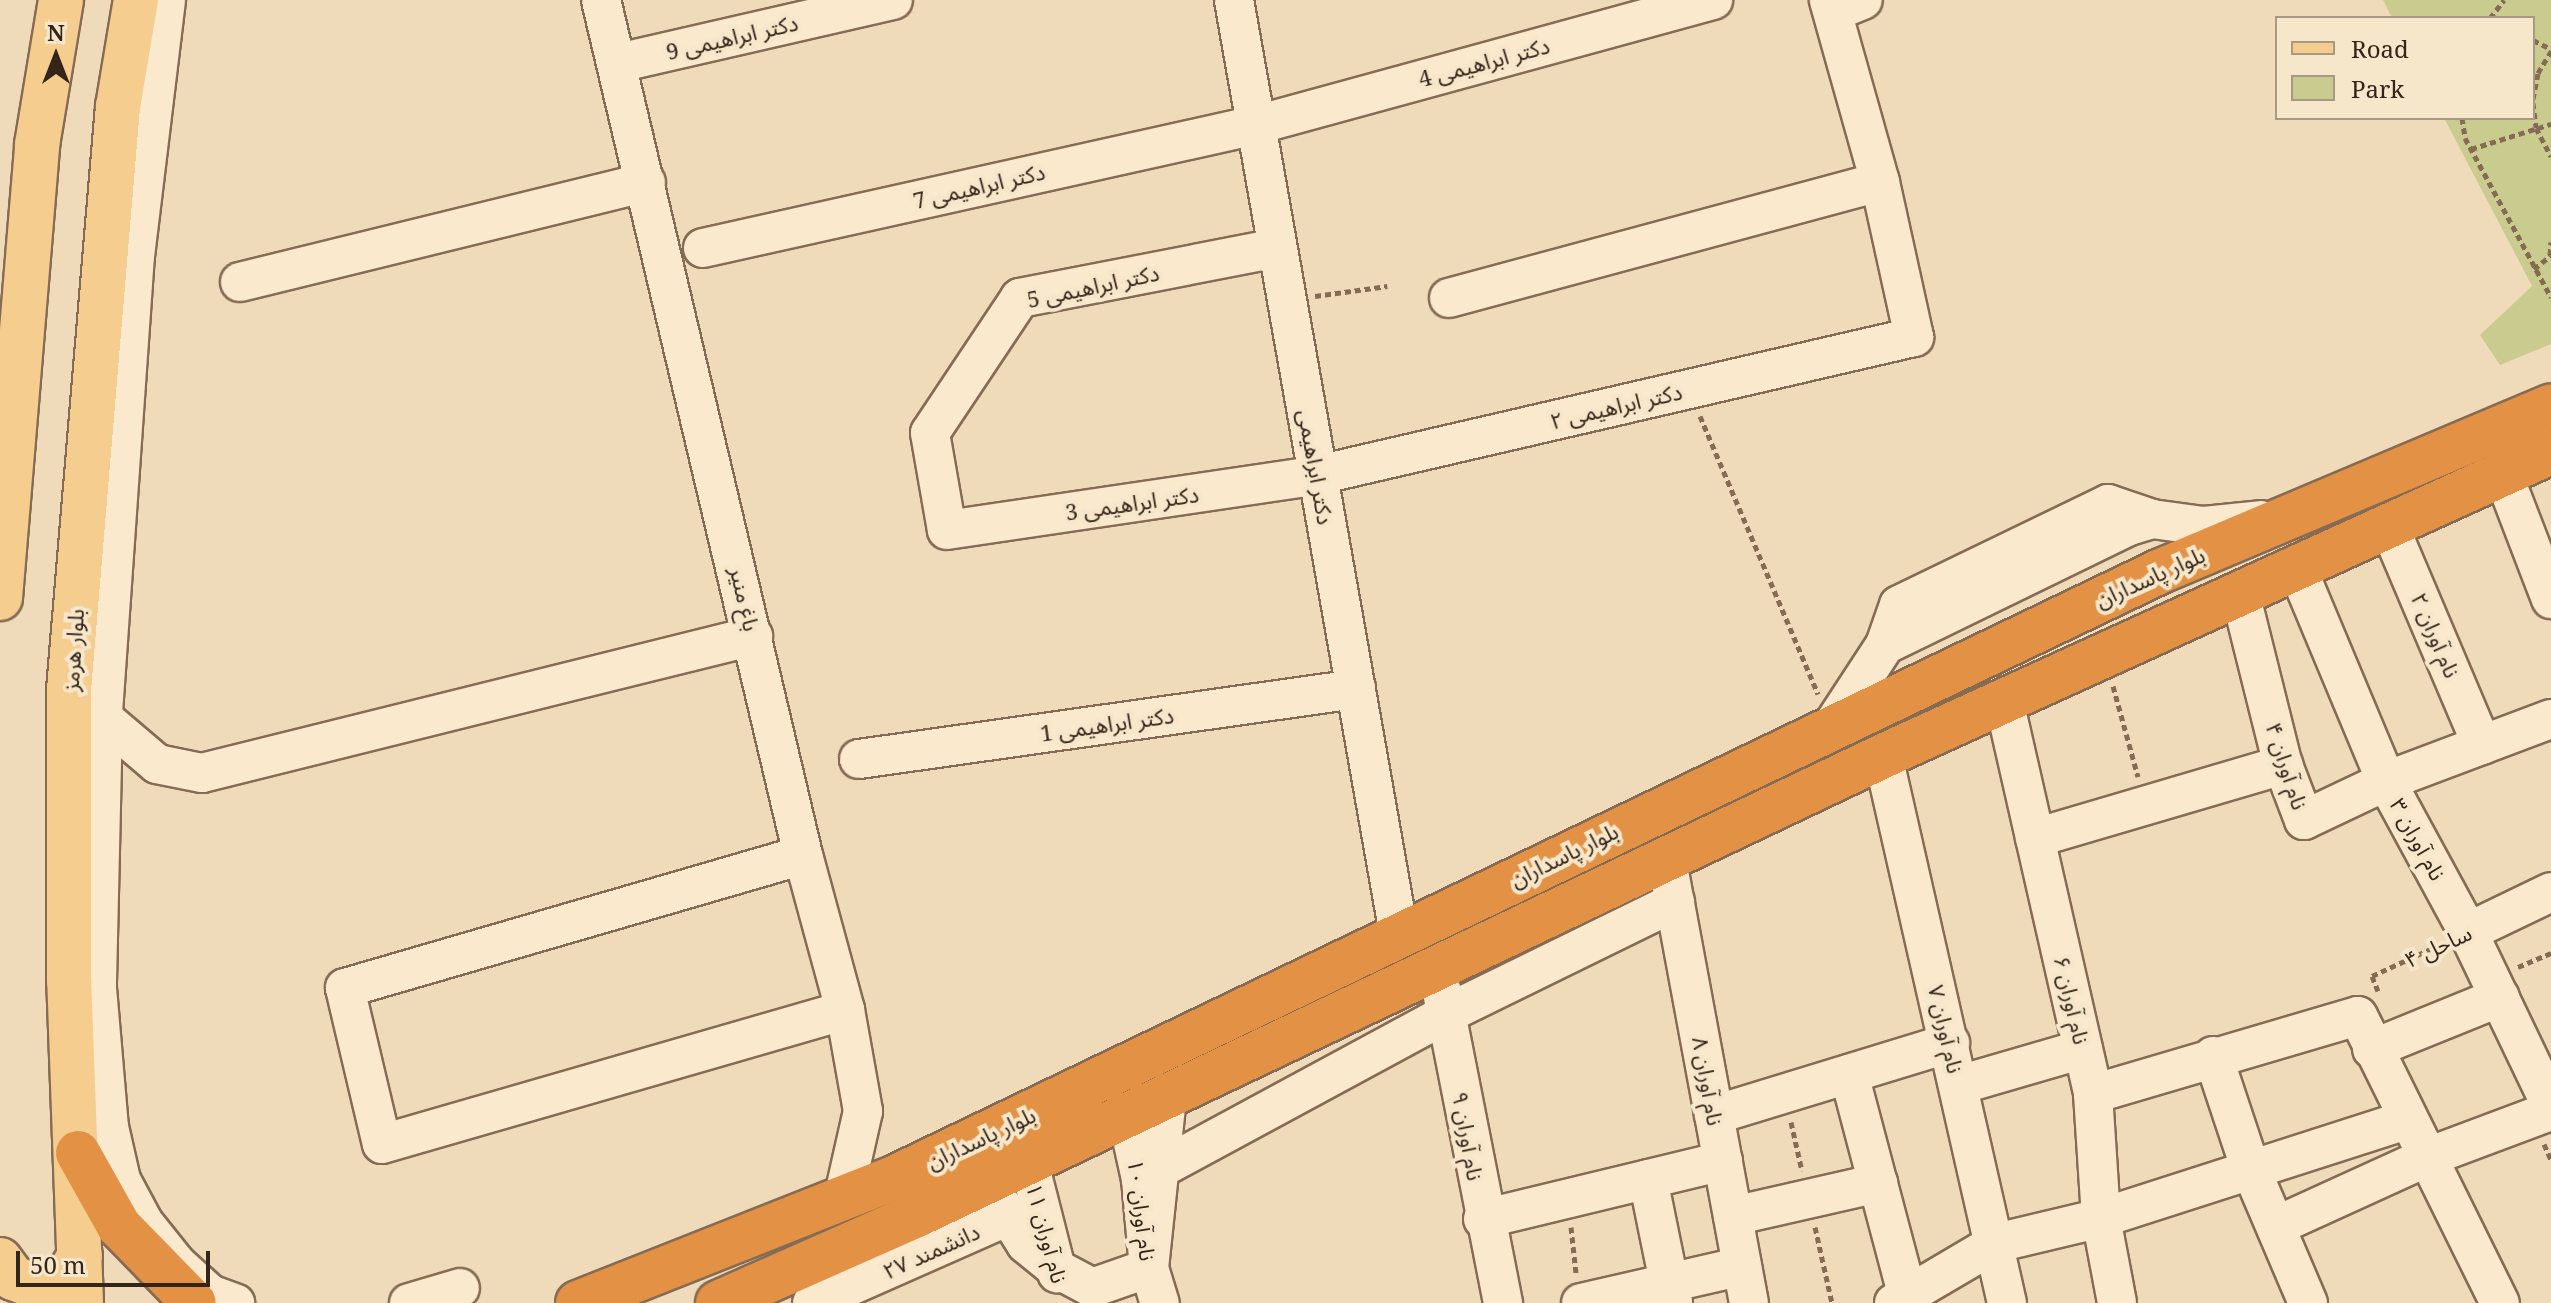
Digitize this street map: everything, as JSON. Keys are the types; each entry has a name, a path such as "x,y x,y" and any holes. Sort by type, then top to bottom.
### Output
{"highway":[{"name":"بلوار پاسداران","path":"578,1303 843,1200 1096,1084 1399,934 2161,571 2551,406"},
{"name":"بلوار پاسداران","path":"718,1303 880,1271 996,1200 1029,1163 1883,756 2551,452"},
{"path":"78,1153 119,1226 194,1303"}],"main road":[{"path":"0,598 37,145 61,0"},
{"name":"بلوار هرمز","path":"81,1303 78,1153 69,981 69,690 118,107 136,0"},
{"path":"0,1260 13,1278 38,1287 64,1282 80,1255"}],"street":[{"path":"166,0 135,255 103,718 97,988 118,1167 144,1223 177,1264 210,1294 235,1303"},
{"name":"باغ منیر","path":"601,0 803,855 845,1010 863,1111 843,1200"},
{"name":"دکتر ابراهیمی 9","path":"618,63 893,0"},
{"name":"دکتر ابراهیمی","path":"1234,0 1399,934"},
{"name":"دکتر ابراهیمی 4","path":"1256,125 1713,0"},
{"path":"1449,298 1880,182 1842,4"},
{"name":"دکتر ابراهیمی 7","path":"703,248 1256,125"},
{"path":"240,282 646,182"},
{"name":"دکتر ابراهیمی ۲","path":"1318,475 1914,337 1880,182"},
{"name":"دکتر ابراهیمی 5","path":"947,530 930,433 1020,298 1277,248"},
{"path":"2503,474 2551,599"},
{"name":"دکتر ابراهیمی 3","path":"947,530 1318,475"},
{"path":"1832,726 1885,645 2152,519 2204,526 2299,513"},
{"name":"نام آوران ۲","path":"2389,526 2482,745"},
{"name":"نام آوران ۳","path":"2297,568 2386,781 2468,932 2551,1108"},
{"name":"نام آوران ۴","path":"2240,593 2283,765 2304,820 2386,781 2551,719"},
{"path":"103,718 157,764 202,773 753,636"},
{"name":"دکتر ابراهیمی 1","path":"859,759 1356,689"},
{"name":"نام آوران ۶","path":"2004,701 2093,1094 2101,1218 2117,1303"},
{"name":"نام آوران ۷","path":"1883,756 1996,1243 2007,1303"},
{"path":"2035,838 2283,765"},
{"path":"803,855 345,988 382,1144 845,1010"},
{"name":"نام آوران ۸","path":"1667,859 1749,1303"},
{"name":"ساحل ۴","path":"2468,932 2551,892"},
{"path":"1150,1174 1446,1014 1675,902"},
{"name":"نام آوران ۹","path":"1437,968 1483,1219 1503,1303"},
{"path":"2093,1094 2213,1056 2365,1033 2500,997"},
{"path":"2365,1033 2500,1303"},
{"path":"1714,1115 1950,1043"},
{"path":"1959,1085 2083,1049"},
{"path":"2213,1056 2250,1167 2308,1303"},
{"path":"1849,1074 1878,1183 1900,1298 1996,1243 2101,1218 2250,1167 2406,1120"},
{"path":"1150,1174 1167,1097"},
{"path":"2276,1226 2425,1158 2551,1108"},
{"name":"نام آوران ۱۰","path":"1127,1116 1150,1174 1154,1286"},
{"path":"1483,1219 1723,1161"},
{"name":"نام آوران ۱۱","path":"1029,1163 1061,1286"},
{"path":"1648,1179 1671,1291"},
{"path":"1733,1216 1878,1183"},
{"path":"996,1200 1026,1244 1061,1286 1154,1286"},
{"path":"1580,1296 1671,1291 1742,1266"},
{"name":"دانشمند ۲۷","path":"812,1303 880,1271"},
{"path":"409,1303 460,1288"}],"path":[{"path":"2492,16 2504,0"},
{"path":"2535,90 2538,73 2551,50"},
{"path":"2535,119 2536,128 2551,156"},
{"path":"2463,120 2471,149 2551,297"},
{"path":"2471,149 2551,124"},
{"path":"2534,269 2550,255 2551,242"},
{"path":"1287,300 1387,286"},
{"path":"1688,390 1832,726"},
{"path":"2104,655 2145,805"},
{"name":"ساحل ۴","path":"2365,1033 2381,999 2372,976 2468,932"},
{"path":"1568,1198 1580,1296"}],"green space":[{"path":"2383,0 2551,0 2551,344 2500,365 2480,335 2532,286 2445,120 2535,120 2535,16 2391,16"}]}
